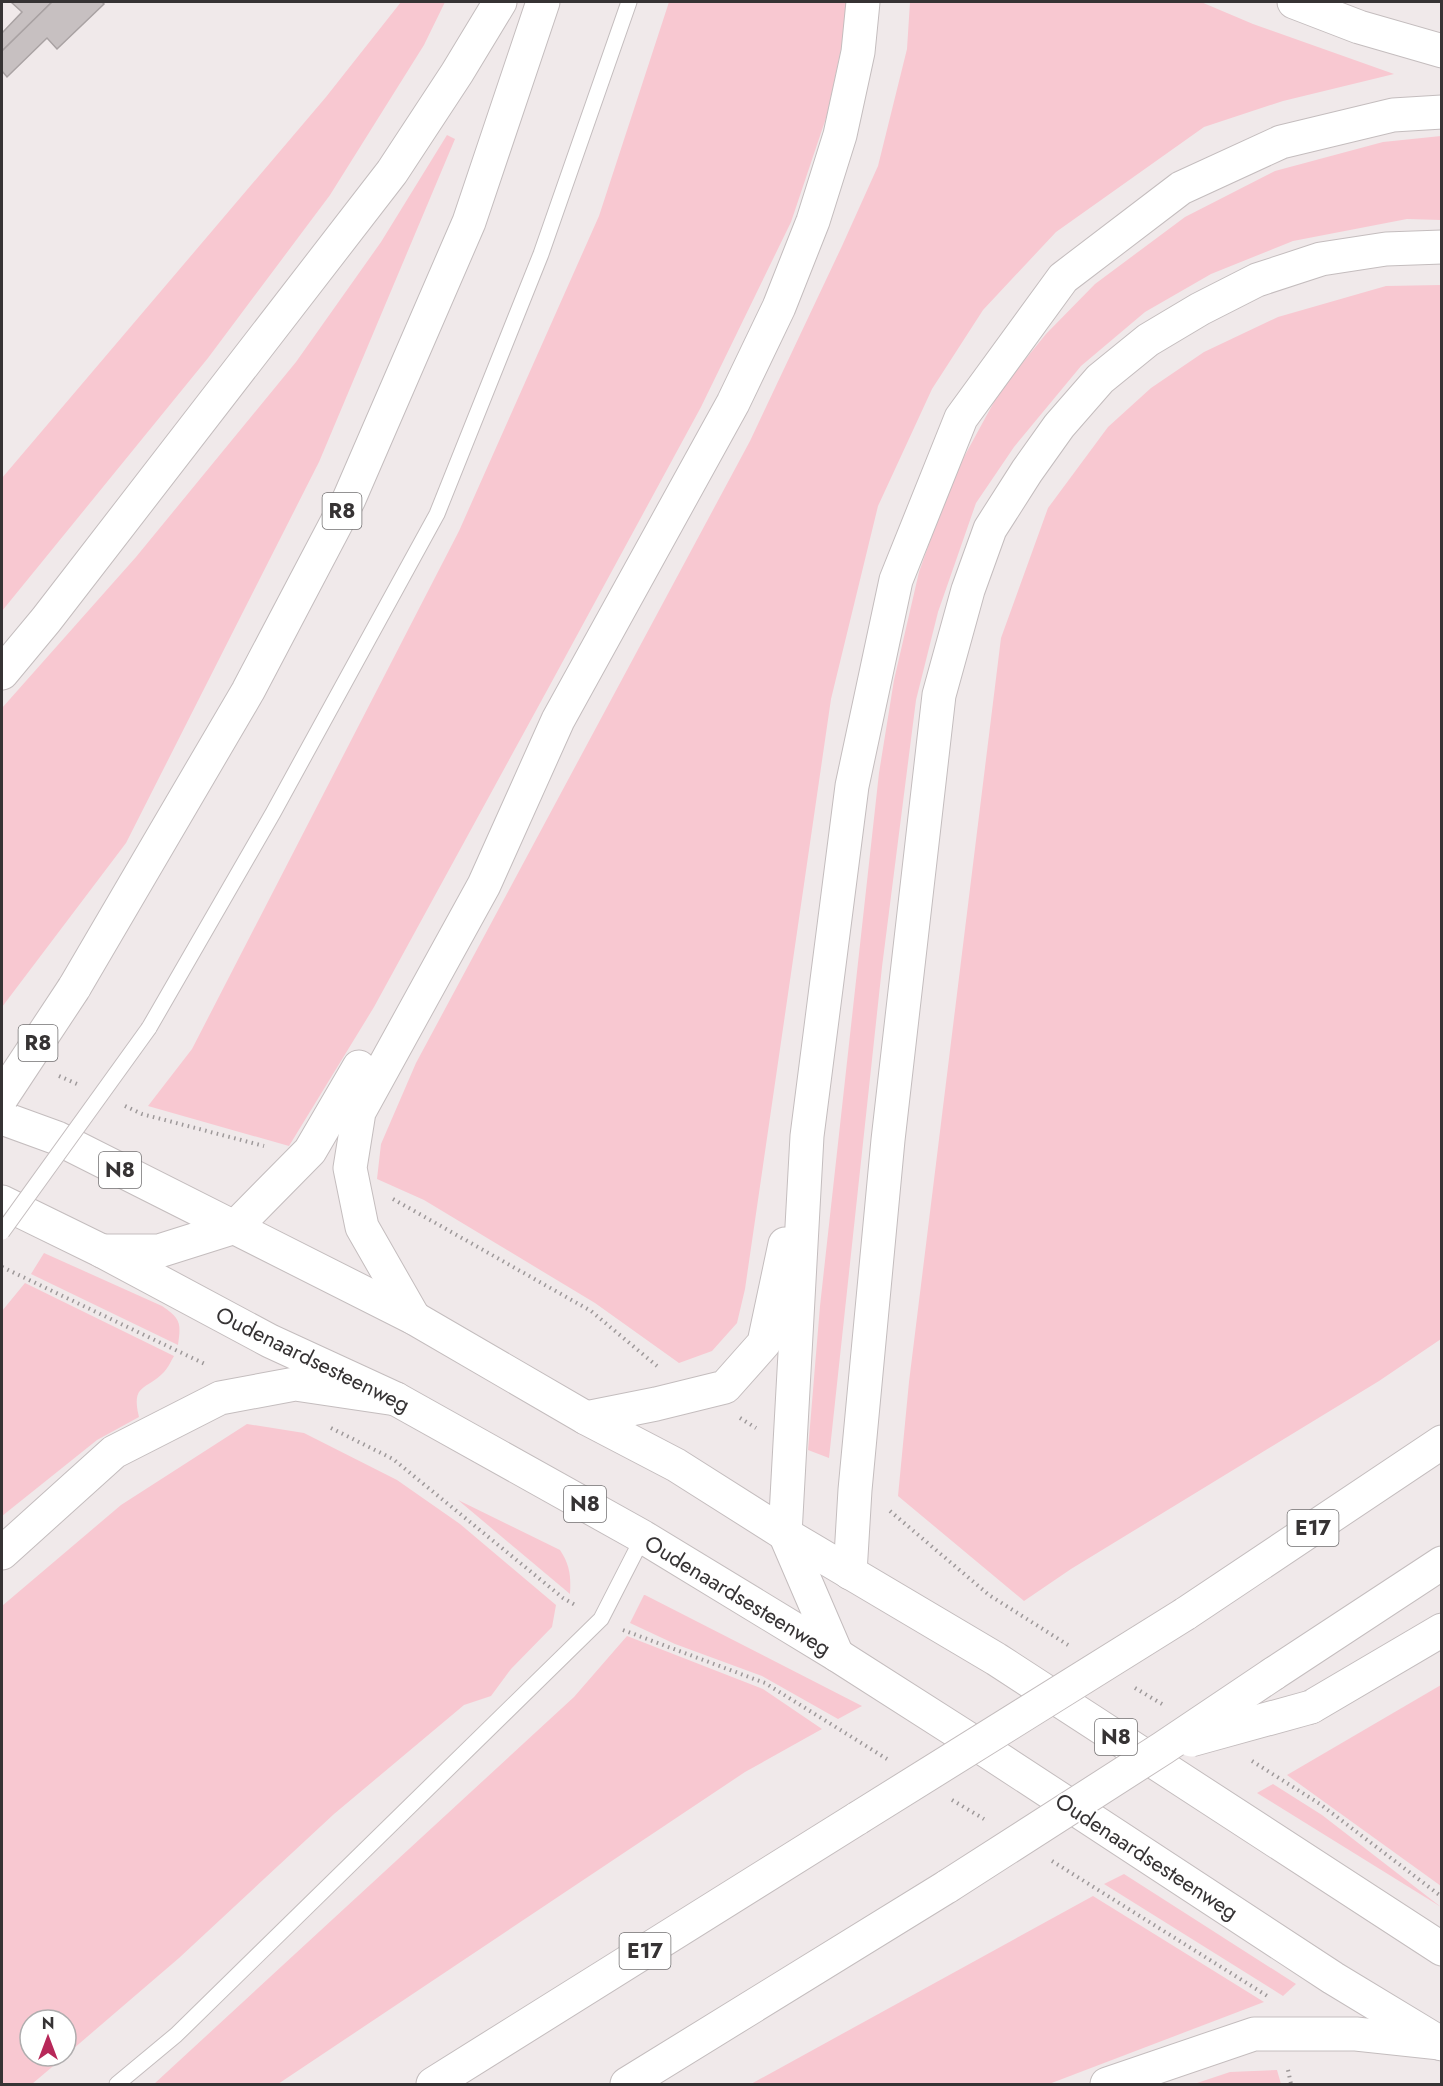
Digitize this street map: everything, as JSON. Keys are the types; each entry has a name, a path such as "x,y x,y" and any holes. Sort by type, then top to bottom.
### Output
{"main road":[{"path":"2,673 46,620 392,172 500,2"},
{"name":"R8","path":"2,1097 74,988 248,692 349,499 469,222 543,2"},
{"path":"414,1318 362,1227 350,1168 359,1112 484,885 533,771 558,720 733,403 779,307 813,221 840,135 858,52 863,2"},
{"path":"1294,2 1359,27 1442,51"},
{"path":"837,1655 785,1534 789,1449 807,1136 852,786 896,580 961,418 1063,278 1181,188 1281,142 1393,115 1442,112"},
{"path":"850,1573 855,1490 888,1140 939,695 968,590 990,529 1059,426 1100,379 1148,340 1200,309 1257,280 1310,263 1386,249 1442,248"},
{"path":"102,1251 159,1251 235,1227 310,1151 533,771"},
{"name":"N8","path":"2,1118 57,1138 414,1318 586,1418 676,1466 785,1534 996,1659 1442,1949"},
{"path":"586,1418 725,1387 764,1343 807,1136"},
{"name":"Oudenaardsesteenweg","path":"2,1202 102,1251 270,1341 396,1399 643,1537 837,1655 1333,1978 1441,2044"},
{"path":"2,1553 114,1452 220,1398 295,1384 396,1399"},
{"name":"E17","path":"433,2085 1185,1614 1442,1442"},
{"path":"627,2085 948,1887 1442,1563"},
{"path":"1163,1748 1311,1707 1442,1630"},
{"path":"1107,2085 1254,2034 1356,2034 1441,2044"}],"lane":[{"path":"2,1232 149,1028 273,813 437,514 541,254 629,2"},
{"path":"117,2085 176,2035 601,1619 643,1537"}],"path":[{"path":"56,1074 77,1084"},
{"path":"121,1104 142,1114 257,1143 301,1161"},
{"path":"352,1181 379,1192 591,1311 660,1368 789,1449"},
{"path":"2,1267 207,1365"},
{"path":"325,1425 393,1459 563,1598 632,1635 765,1683 887,1759"},
{"path":"855,1490 891,1511 989,1595 1069,1646"},
{"path":"1129,1684 1169,1709"},
{"path":"1250,1759 1320,1804 1442,1897"},
{"path":"948,1797 989,1822"},
{"path":"1050,1860 1274,1999 1291,2085"}],"shaded area":[{"path":"401,2 445,2 424,45 330,195 208,358 2,611 2,478 326,97"},
{"path":"669,2 848,2 845,30 827,115 791,222 701,407 550,685 374,1007 289,1146 148,1106 192,1049 459,531 599,216"},
{"path":"910,2 1201,2 1253,24 1394,74 1283,101 1204,127 1056,232 983,310 932,389 878,506 831,699 745,1289 737,1323 712,1351 679,1363 595,1303 424,1200 377,1179 381,1144 416,1063 750,441 842,246 878,166 907,49"},
{"path":"447,135 455,139 319,462 126,843 2,1007 2,708 136,557 296,362 381,242"},
{"path":"1441,136 1441,220 1407,219 1293,241 1211,274 1145,312 1081,366 1014,447 976,503 938,612 916,700 882,967 829,1458 808,1450 820,1306 879,773 894,680 919,572 952,479 1001,389 1046,334 1095,284 1185,217 1275,171 1383,142"},
{"path":"1441,285 1441,1339 1379,1381 1071,1569 1024,1601 898,1496 909,1382 1001,638 1048,508 1108,427 1151,388 1204,352 1278,317 1386,286"},
{"path":"44,1253 162,1306 173,1314 178,1322 178,1345 31,1274"},
{"path":"25,1283 174,1356 164,1372 139,1393 137,1406 139,1417 97,1440 2,1516 2,1311"},
{"path":"247,1424 304,1433 397,1480 460,1524 556,1605 552,1627 511,1669 491,1696 464,1705 334,1814 179,1958 78,2045 78,2008 18,2008 18,2068 51,2068 32,2084 2,2084 2,1606 121,1505"},
{"path":"458,1500 560,1550 569,1571 570,1594"},
{"path":"644,1595 862,1706 838,1719 762,1676 675,1644 630,1623"},
{"path":"627,1636 763,1689 822,1729 745,1772 278,2084 154,2084 574,1697"},
{"path":"1441,1685 1441,1886 1287,1775"},
{"path":"1273,1784 1322,1815 1441,1907 1257,1793"},
{"path":"1124,1874 1296,1984 1283,1996 1104,1884"},
{"path":"1093,1896 1264,2002 1049,2084 751,2084"},
{"path":"1277,2070 1281,2084 1194,2084 1230,2072"}],"building":[{"path":"11,2 52,2 2,51 2,33 22,12"},
{"path":"52,2 102,2 104,4 57,49 47,38 7,77 2,71 2,51"}]}
